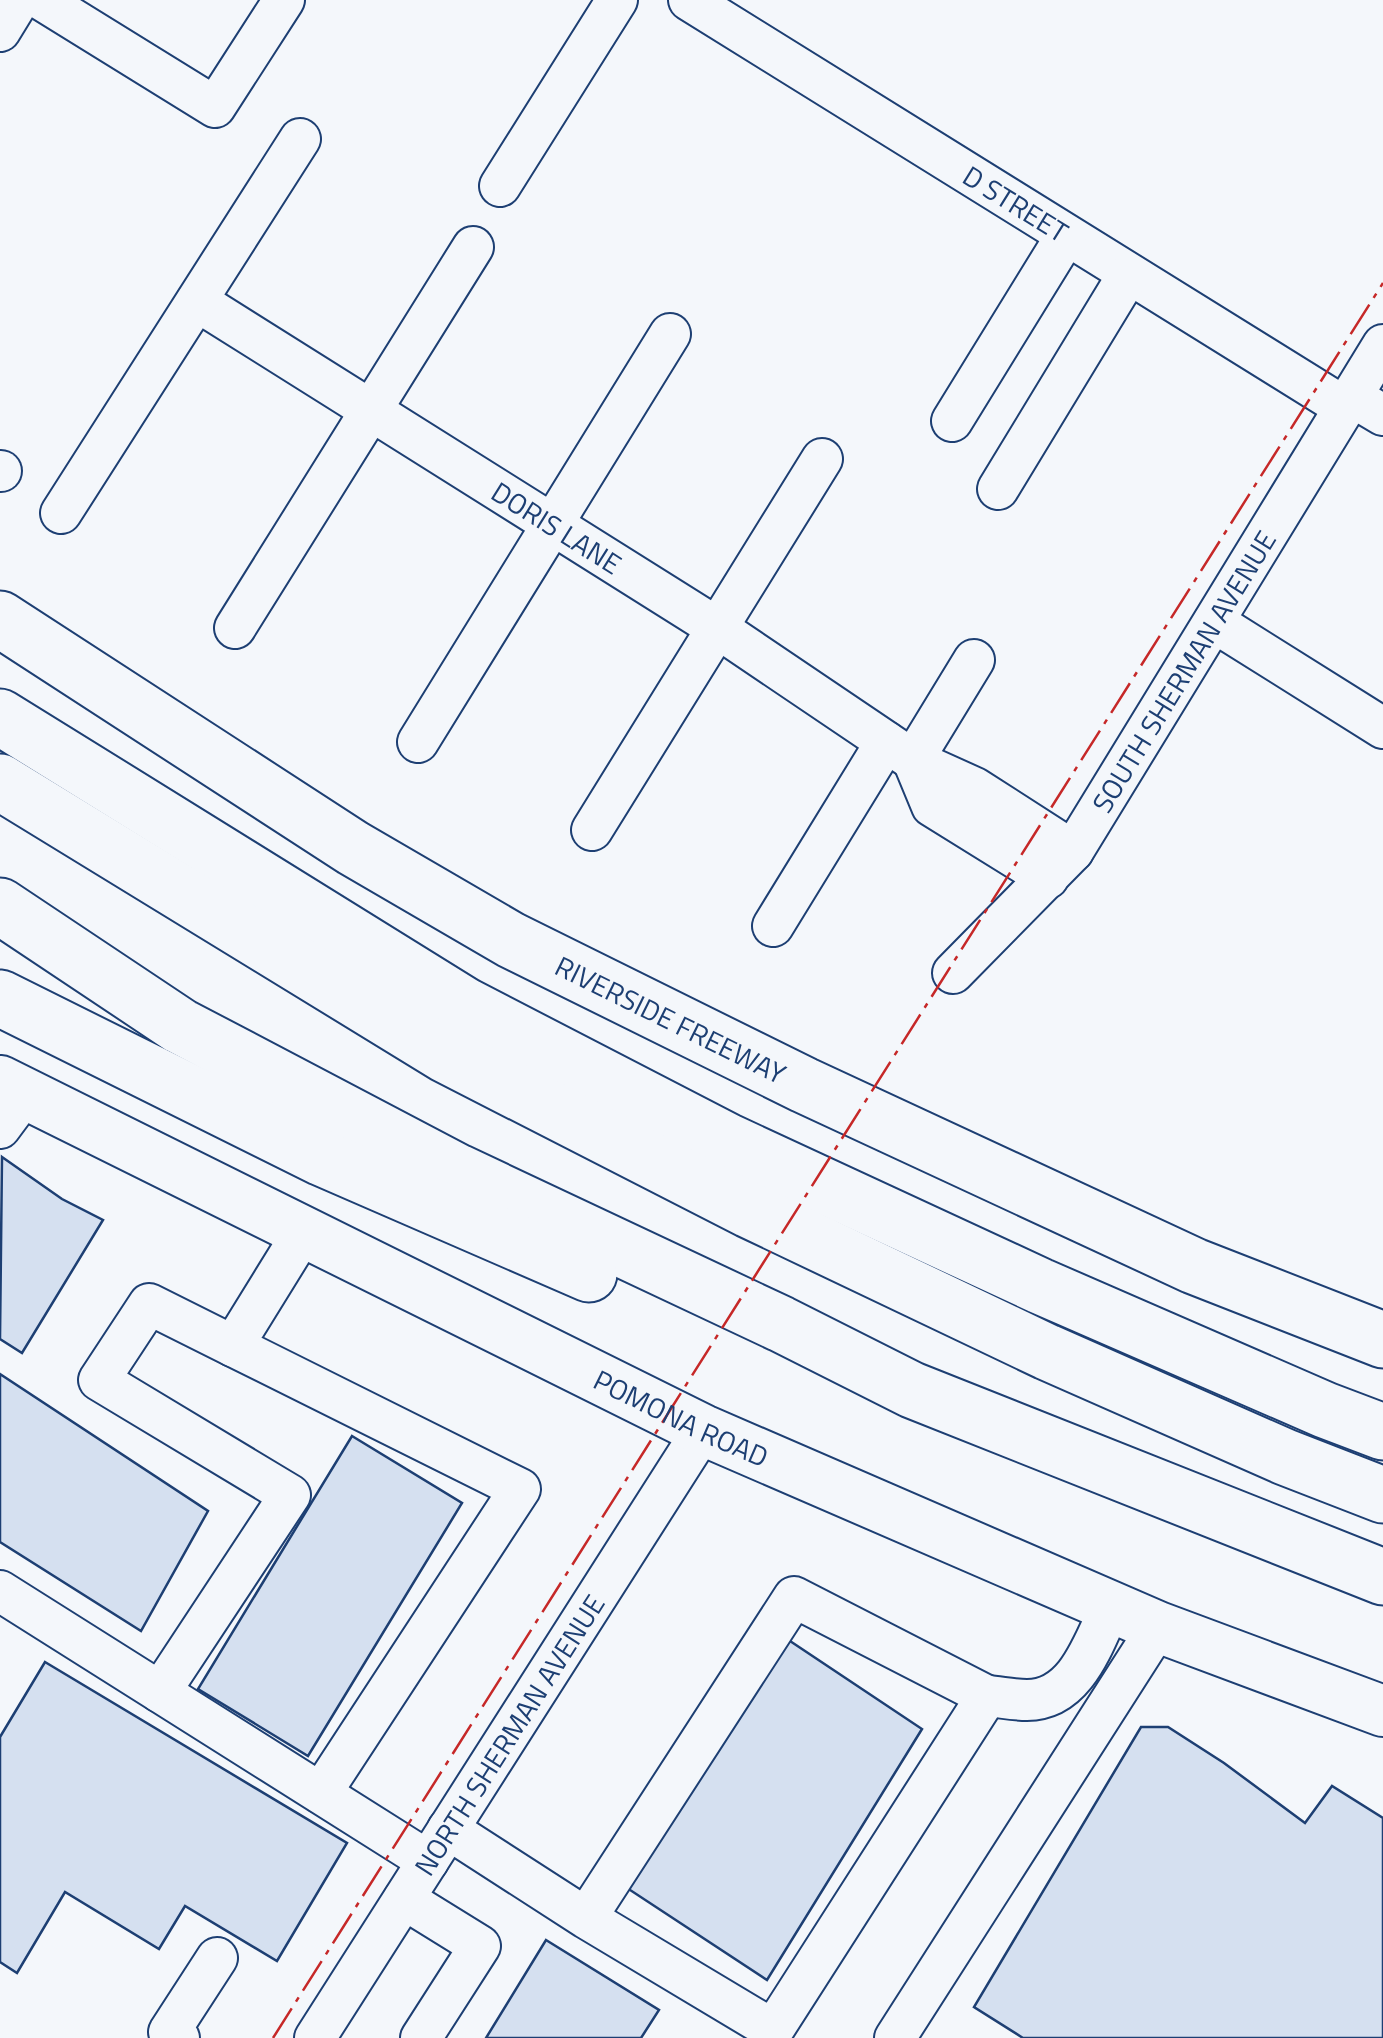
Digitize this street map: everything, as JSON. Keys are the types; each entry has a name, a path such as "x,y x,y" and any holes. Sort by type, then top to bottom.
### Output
{"highway":[{"name":"RIVERSIDE FREEWAY","path":"0,619 353,848 511,940 804,1085 1194,1266 1383,1340"},
{"path":"0,717 466,1006 518,1034 727,1141 1040,1286 1383,1432"},
{"path":"0,782 446,1055 749,1210 1047,1352 1285,1457 1383,1495"},
{"path":"0,906 197,1035 458,1172 912,1390"},
{"path":"0,998 322,1158 613,1285 912,1390 1383,1577"}],"main road":[{"name":"POMONA ROAD","path":"8,1101 304,1231 703,1430 1158,1627 1383,1711"}],"street":[{"path":"0,31 20,0"},
{"path":"42,0 215,107 284,0"},
{"path":"500,186 617,0"},
{"name":"D STREET","path":"690,0 1128,275 1368,388"},
{"path":"61,513 300,139"},
{"path":"952,420 1066,236"},
{"path":"235,628 473,247"},
{"path":"998,489 1128,275"},
{"name":"DORIS LANE","path":"197,301 719,628 900,751"},
{"path":"418,742 670,334"},
{"name":"SOUTH SHERMAN AVENUE","path":"953,974 1061,864 1368,388"},
{"path":"592,830 822,459"},
{"path":"1214,622 1383,728"},
{"path":"773,926 900,751 974,660"},
{"path":"900,751 932,806 1061,864"},
{"path":"233,1346 304,1231"},
{"path":"160,1692 290,1495 99,1380 149,1304 520,1489 321,1793"},
{"name":"NORTH SHERMAN AVENUE","path":"315,2038 703,1430"},
{"path":"0,1591 321,1793 586,1918 773,2030 987,1696"},
{"path":"586,1918 794,1597 987,1696 1029,1700 1054,1696 1077,1675 1112,1606"},
{"path":"895,2038 1158,1627"},
{"path":"404,1898 480,1946 421,2038"},
{"path":"180,2038 169,2032 217,1958"}],"building":[{"path":"2,1157 62,1199 103,1220 22,1353 0,1339"},
{"path":"0,1374 208,1511 141,1631 0,1542"},
{"path":"352,1436 462,1503 308,1756 198,1689"},
{"path":"787,1639 922,1729 767,1980 627,1888"},
{"path":"45,1662 347,1843 277,1961 185,1906 159,1949 65,1892 17,1973 0,1962 0,1737"},
{"path":"1141,1727 1168,1727 1305,1823 1332,1786 1383,1818 1383,2038 1023,2038 974,2007"},
{"path":"546,1940 659,2010 641,2038 486,2038"}],"power":[{"path":"273,2038 1383,283"}]}
